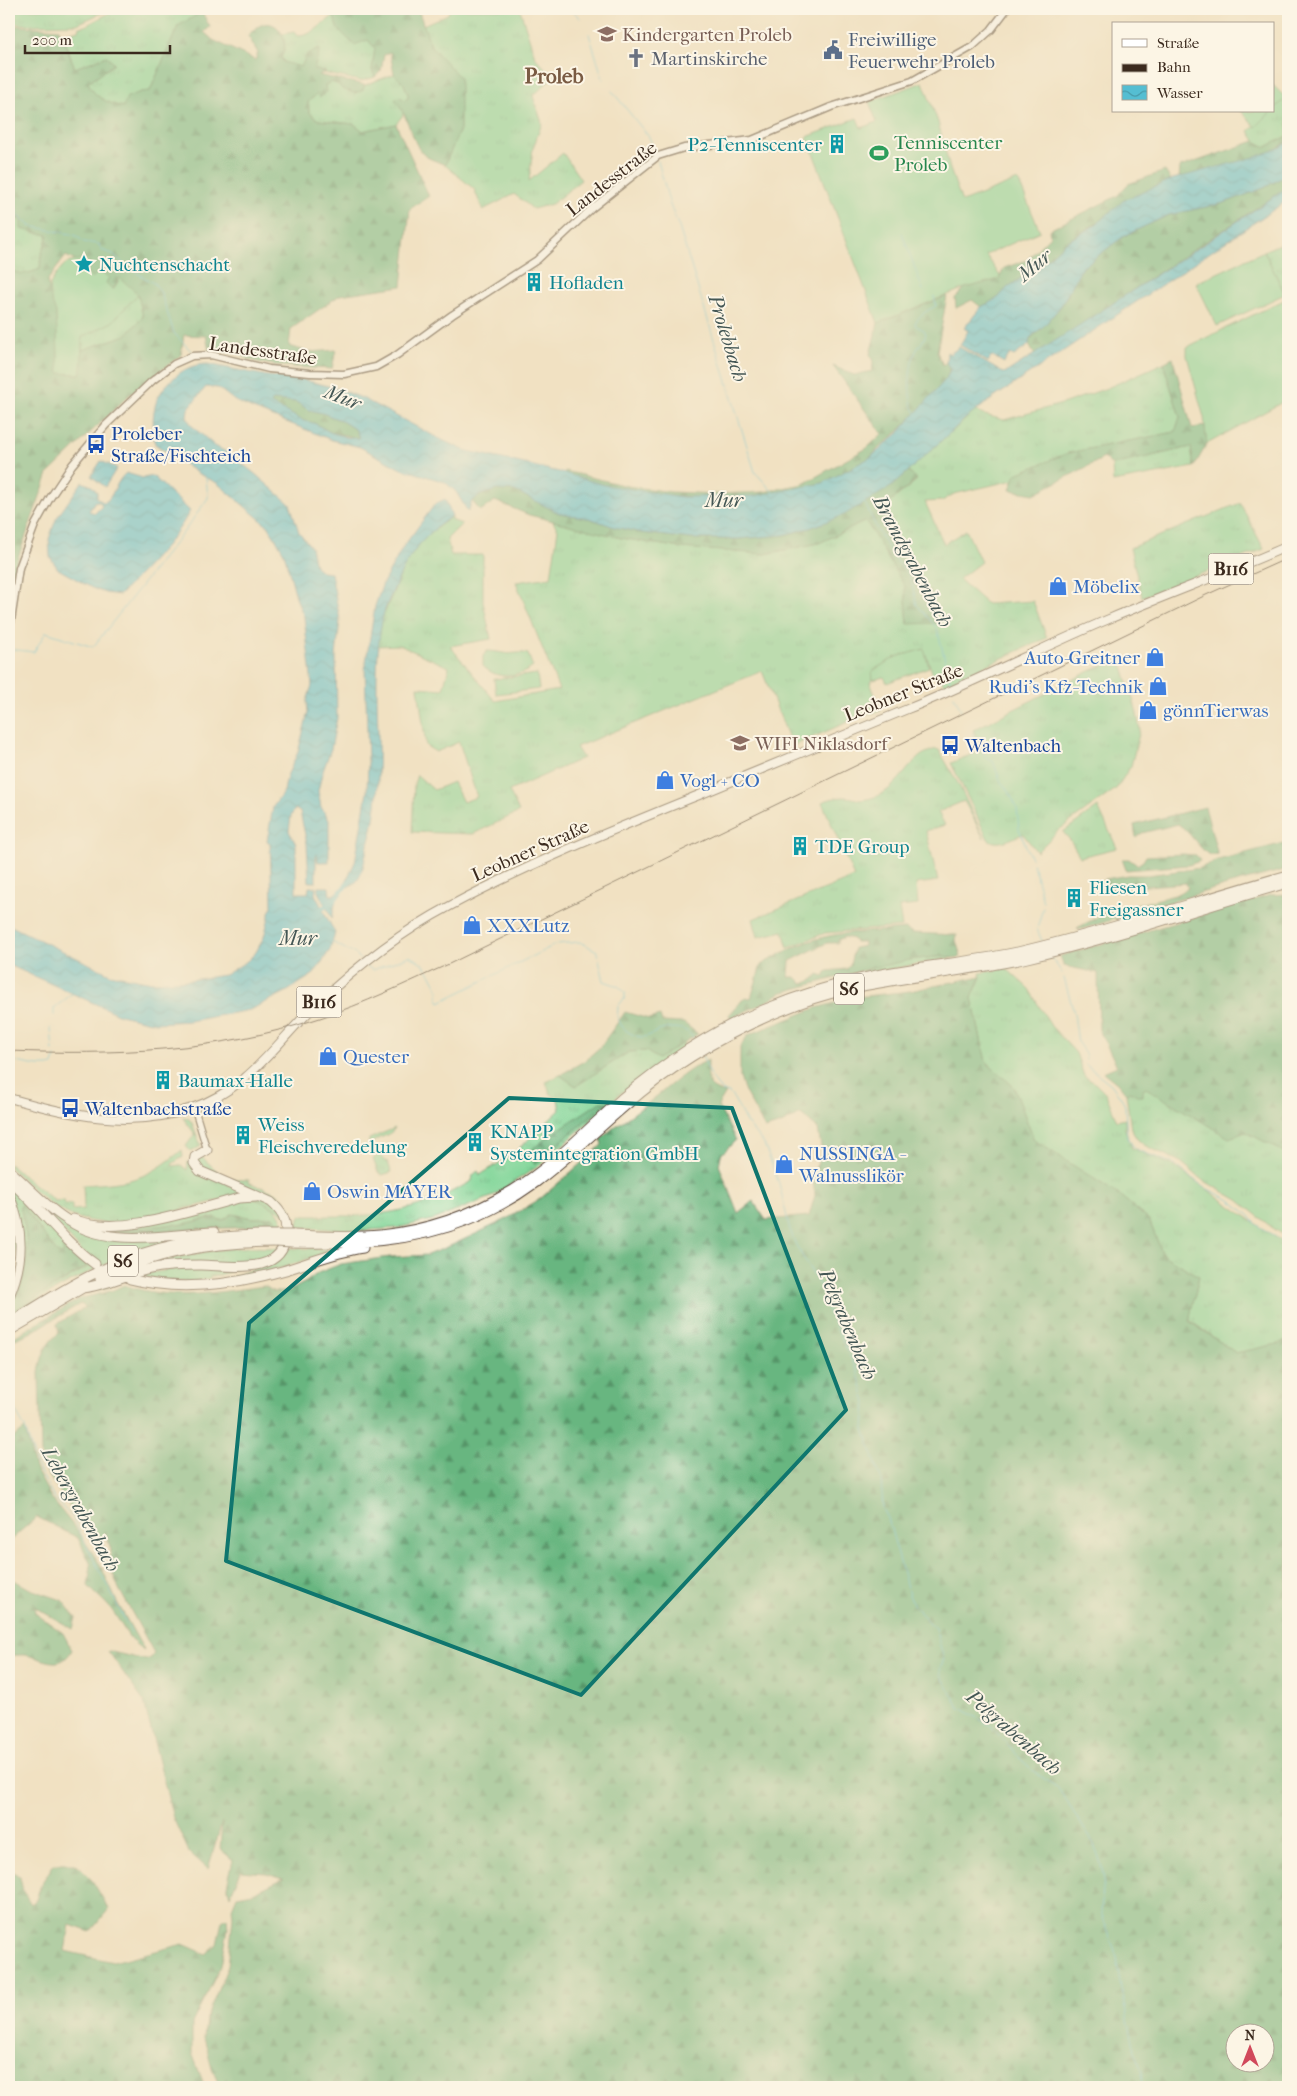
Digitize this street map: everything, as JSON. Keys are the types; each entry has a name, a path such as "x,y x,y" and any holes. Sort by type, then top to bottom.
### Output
{"highway":[{"name":"S6","path":"1066,944 1288,876"},
{"name":"S6","path":"9,1331 82,1288 140,1262 174,1252 277,1239 381,1235 424,1227 485,1205 514,1189 546,1167 621,1099 651,1075 691,1052 749,1024 800,1004 838,992 881,982 1018,952 1066,944 1288,883"},
{"name":"S6","path":"292,1239 341,1244 384,1242 443,1229 469,1220 519,1195 551,1172 625,1105 714,1034 761,1011 836,985 880,975 965,965"},
{"path":"82,1288 93,1287 133,1273 155,1268 201,1265 252,1266 264,1264 274,1258 283,1248 287,1228 285,1218 280,1210 261,1198 196,1168 194,1157 207,1150"},
{"path":"9,1170 74,1224 105,1236 130,1238 236,1230 249,1234"},
{"path":"9,1180 22,1191 66,1240 95,1264"},
{"path":"9,1195 15,1209 22,1244 20,1263 9,1296"},
{"path":"48,1204 75,1220 110,1226 142,1222 239,1198 261,1198"},
{"name":"S6","path":"9,1322 106,1268 137,1255 172,1244 206,1238 249,1234 277,1239"},
{"path":"130,1279 153,1285 216,1285 251,1279 328,1255 377,1246 384,1242"}],"main road":[{"name":"Landesstraße","path":"9,632 16,580 24,554 43,510 62,478 92,441 126,405 166,370 192,356 203,355 220,356 269,369 310,373 344,374 376,367 397,355 444,320 537,260 591,208 658,156 684,148 749,140 780,130 831,107 899,87 956,58 979,42 992,30 1007,9"},
{"name":"Leobner Straße","path":"194,1108 219,1096 254,1071 315,1006 363,963 398,937 446,908 533,865 829,740 926,702 1108,619 1288,546"},
{"name":"B116","path":"9,1098 63,1113 105,1119 158,1116 194,1108"}],"street":[{"path":"194,1108 207,1150"}],"highlighted area":[{"path":"509,1098 732,1108 846,1410 581,1695 226,1561 249,1323"}],"green space":[{"path":"9,9 111,9 77,24 33,25 9,23"},
{"path":"117,9 209,9 178,26 150,91 141,92 123,107 102,99 94,92 88,82 114,64 107,56 75,68 62,35 78,30 79,27 85,26"},
{"path":"332,9 418,9 431,46 460,78 460,129 445,165 431,159 420,151 403,112 395,100 399,96 405,100 409,97 404,84 394,74 390,52 384,55 381,71 375,77 372,70 375,48 368,40 354,45 337,28"},
{"path":"450,9 520,9 535,57 553,77 533,96 542,123 533,148 529,181 563,153 581,180 552,204 533,209 514,194 483,210 474,189 445,165 460,129 459,78 431,46 423,25 448,14"},
{"path":"202,12 210,27 204,32 213,40 255,60 258,53 248,36 264,24 275,26 282,34 285,46 281,57 283,62 301,67 307,54 320,49 314,70 326,72 318,75 365,85 362,91 354,93 342,89 339,85 332,82 325,85 326,92 320,98 317,94 308,102 309,112 318,120 354,124 363,131 396,124 429,196 410,209 402,286 340,295 291,329 289,346 309,352 336,350 332,369 256,362 240,354 209,351 206,336 184,335 181,355 126,398 48,474 13,572 9,598 9,269 24,274 40,269 41,256 48,235 21,229 21,220 9,214 9,25 59,29 75,68 107,56 114,64 88,82 94,92 102,99 123,107 127,97 150,91 178,26","holes":["66,256 77,262 83,257 89,261 87,272 93,279 109,277 106,283 113,290 119,278 138,294 143,317 126,335 82,350 80,374 59,373 56,313 47,281"]},
{"path":"334,16 337,28 368,40 375,48 372,70 375,77 361,81 314,71 319,55 305,60 301,67 290,65 283,61 281,57 285,46 282,34 294,32 297,36 302,36"},
{"path":"394,74 404,84 409,97 403,104 403,115 396,124 363,131 354,124 318,120 309,112 308,102 317,94 320,97 325,85 331,82 362,91 365,85"},
{"path":"923,82 938,122 950,169 962,202 1018,180 1040,231 986,255 1000,276 999,279 965,288 878,323 807,137 857,118 861,128 877,122 869,102"},
{"path":"1274,86 1286,98 1274,109"},
{"path":"1286,98 1288,99 1288,136 1266,147 1255,141 1249,131 1270,112 1274,112 1274,109"},
{"path":"1242,112 1271,112 1256,127"},
{"path":"1288,136 1288,142 1277,149 1250,159 1179,178 1180,167 1255,141 1266,147"},
{"path":"1165,171 1171,180 1149,190 1066,242 1045,261 1007,288 998,298 981,307 972,300 956,308 955,298 965,288 999,279 1004,268 1027,260 1050,236 1049,230 1117,196 1128,184"},
{"path":"1288,174 1288,187 1035,355 1029,345 1030,339 1061,306 1082,268 1124,236 1169,215 1224,203 1264,188"},
{"path":"9,214 21,220 33,232 48,235 41,256 40,269 24,274 9,269"},
{"path":"1288,240 1288,292 1285,294 1264,251"},
{"path":"1264,251 1285,294 1217,326 1196,283"},
{"path":"83,257 89,261 87,272 92,278 99,272 109,277 106,283 113,290 120,278 138,294 112,322 82,337 80,374 59,373 56,313 51,299 50,284 64,265"},
{"path":"138,294 143,317 126,335 82,350 82,337 112,322"},
{"path":"947,296 937,352 943,365 946,362 949,367 946,379 906,423 871,457 829,481 795,491 763,496 693,497 623,489 564,473 565,471 627,486 672,492 718,494 763,492 803,484 867,448 882,434 833,366 854,375 872,371 873,362 870,354 878,323"},
{"path":"1288,298 1288,399 1207,444 1204,418 1187,356 1187,347"},
{"path":"1173,358 1192,428 1205,426 1207,444 1194,467 1191,447 1112,465 1104,458 1034,494 1010,490 1016,474 1068,453 1175,432 1180,417 1163,363"},
{"path":"1163,363 1180,417 1175,432 1068,453 1017,474 1014,480 954,494 942,501 925,502 944,544 966,530 981,562 959,579 987,604 1033,601 1047,638 953,680 945,687 940,676 934,678 924,649 896,657 872,671 873,680 870,682 881,711 862,716 792,746 762,671 576,747 583,758 509,791 519,812 473,834 412,832 414,784 417,775 434,790 453,782 463,802 477,797 459,742 436,752 426,746 418,687 443,689 449,667 399,645 378,646 382,619 405,564 424,538 452,516 451,520 462,524 447,539 451,555 483,555 483,602 491,639 450,646 495,701 559,690 516,582 551,577 558,529 551,519 621,538 681,548 765,554 819,543 866,521 905,587 908,624 919,590 908,557 878,512 917,480 907,471 976,410 981,414 1004,420 1065,403 1107,388"},
{"path":"272,400 296,402 309,410 340,420 356,430 359,438 330,432 314,423 304,421 270,404"},
{"path":"1191,447 1194,467 1113,482 1112,465"},
{"path":"907,471 917,479 878,512 908,557 919,590 930,591 938,623 908,624 905,587 866,521 819,543 765,554 681,548 621,538 529,515 495,501 480,511 472,501 481,495 497,490 515,491 559,513 592,519 614,527 642,533 691,539 739,539 784,535 810,528 891,487"},
{"path":"1240,503 1264,549 1142,597 1130,548"},
{"path":"924,649 929,667 887,683 884,677 873,680 872,671 896,657"},
{"path":"487,651 528,654 533,667 514,675 494,674 483,666 483,656"},
{"path":"1117,660 1122,664 1136,709 1140,730 1131,766 1116,789 1060,829 1037,852 1023,834 1001,842 988,839 951,763 982,750 973,730 1090,671"},
{"path":"537,674 539,689 496,694 494,679"},
{"path":"936,749 939,750 959,785 984,838 964,801 938,812 945,825 926,831 938,881 916,884 918,905 899,907 902,927 825,933 788,948 783,931 758,937 753,919 854,877 822,802 840,797 859,800 879,795 893,785 920,757"},
{"path":"1098,807 1117,848 1080,857 1063,832"},
{"path":"1205,807 1218,855 1209,855 1178,824 1142,833 1136,838 1134,825"},
{"path":"1288,842 1288,869 1227,885 1082,929 1077,928 1107,912 1175,895 1188,888 1186,883 1109,889 1095,886 1105,879 1200,868 1218,860"},
{"path":"1196,855 1200,861 1189,865 1126,870 1122,859 1129,859 1137,865 1146,856"},
{"path":"1288,894 1288,1154 1246,1132 1229,1138 1146,1088 1143,1090 1143,1096 1138,1096 1129,1091 1126,1094 1117,1083 1103,1072 1117,1066 1099,1030 1098,973 1064,966 1060,956 1271,895"},
{"path":"905,929 913,933 957,935 956,940 961,957 952,958 945,956 910,960 868,969 780,993 770,1000 731,1018 729,1015 745,997 751,998 761,965 783,953 808,942 834,935","holes":["845,937 853,939 855,942 864,942 864,946 854,948 850,965 846,969 827,971 824,976 818,974 814,979 803,984 796,977 789,977 790,961 827,943 838,943 838,940"]},
{"path":"945,956 952,958 860,974 890,963"},
{"path":"1006,968 1029,989 1051,1026 1076,1053 1084,1076 1106,1094 1117,1121 1125,1119 1125,1129 1132,1148 1174,1166 1288,1246 1288,1339 1278,1344 1236,1353 1189,1320 1199,1276 1163,1255 1149,1220 1119,1195 1034,1140 1014,1087 986,1062 972,998 981,977 980,973"},
{"path":"981,976 972,998 986,1062 1014,1087 1034,1140 1119,1195 1149,1220 1163,1255 1199,1276 1189,1321 1236,1353 1278,1344 1288,1339 1288,2087 220,2087 212,2069 204,2038 206,2018 228,1966 233,1917 232,1908 237,1896 253,1893 284,1878 266,1873 241,1871 230,1896 227,1886 233,1860 220,1849 222,1822 208,1869 189,1852 173,1818 144,1702 108,1651 146,1660 151,1658 154,1653 119,1589 110,1566 111,1550 105,1531 102,1553 47,1473 41,1456 39,1372 43,1355 50,1341 59,1333 57,1324 86,1307 80,1304 30,1333 13,1340 12,1338 79,1299 111,1291 124,1285 161,1293 178,1294 211,1293 265,1286 274,1292 289,1291 318,1273 341,1264 390,1257 427,1255 450,1246 505,1220 540,1199 602,1145 601,1139 611,1130 681,1076 708,1060 709,1082 714,1089 726,1093 718,1106 736,1140 721,1155 719,1165 738,1213 753,1201 766,1220 809,1216 815,1195 812,1176 822,1153 818,1129 801,1114 781,1124 765,1129 745,1092 740,1078 740,1047 748,1035 816,1008 857,997 910,991"},
{"path":"625,1012 649,1019 660,1016 662,1022 684,1023 698,1034 658,1059 646,1051 629,1052 576,1086 560,1075 584,1061 600,1047"},
{"path":"683,1043 685,1046 627,1088 540,1165 491,1197 436,1219 397,1228 356,1231 297,1227 300,1216 362,1215 393,1212 408,1209 448,1194 472,1181 473,1175 478,1171 480,1175 512,1155 560,1110 558,1099 550,1093 546,1082 560,1075 576,1086 629,1052 646,1051 658,1059","holes":["600,1103 606,1103 535,1164 581,1116"]},
{"path":"1146,1088 1246,1132 1288,1154 1288,1238 1238,1200 1201,1179 1181,1162 1144,1145 1137,1139 1131,1129 1126,1094 1129,1091"},
{"path":"600,1102 607,1102 535,1164 527,1153"},
{"path":"183,1118 188,1118 192,1123 201,1146 191,1152 186,1146 195,1134"},
{"path":"395,1128 393,1131 369,1146 369,1139"},
{"path":"182,1150 183,1157 172,1164 172,1166 181,1165 187,1170 188,1162 190,1162 240,1192 241,1195 131,1222 100,1222 76,1217 53,1206 9,1167 9,1164 55,1201 63,1200 64,1204 72,1204 72,1210 84,1209 83,1185 114,1183 137,1178 158,1168"},
{"path":"380,1154 385,1162 387,1161 392,1172 382,1175 378,1172 373,1159"},
{"path":"202,1157 218,1172 230,1179 249,1180 250,1183 277,1193 291,1208 285,1214 198,1167 198,1159"},
{"path":"9,1182 91,1265 89,1267 101,1262 100,1260 97,1262 81,1251 29,1193 74,1227 174,1240 130,1254 89,1272 9,1317 9,1314 17,1308 88,1267 64,1246 63,1255 58,1254 22,1205 20,1206 27,1245 25,1271 16,1296 9,1308 9,1302 21,1267"},
{"path":"249,1199 262,1201 277,1211 284,1228 223,1228 278,1226 277,1221 272,1217 253,1218 232,1214 223,1220 218,1220 215,1217 179,1225 173,1224 112,1232 211,1228 144,1235 112,1234 96,1231 82,1225 104,1228 128,1227"},
{"path":"22,1205 58,1254 63,1254 63,1246 87,1265 9,1314 22,1282 26,1263 26,1235 20,1206"},
{"path":"232,1214 253,1218 272,1217 277,1221 278,1226 110,1232 179,1225 215,1217 218,1220 223,1220"},
{"path":"14,1231 17,1244 9,1283 9,1233"},
{"path":"248,1247 280,1248 265,1261 134,1269 191,1255"},
{"path":"285,1248 328,1249 320,1253 333,1250 285,1267 221,1281 253,1269"},
{"path":"183,1268 237,1269 218,1276 210,1276 210,1278 200,1281 190,1282 135,1277 105,1289 94,1290 136,1275"},
{"path":"25,1429 35,1468 52,1499 77,1530 100,1564 117,1602 144,1650 138,1647 111,1609 88,1586 91,1565 78,1538 37,1517 14,1537 9,1546 9,1441"},
{"path":"9,1577 30,1589 62,1600 76,1618 73,1629 34,1607 35,1613 63,1633 72,1650 67,1657 57,1662 52,1662 25,1655 9,1656"},
{"path":"54,1864 76,1864 92,1880 109,1909 90,1932 70,1925 65,1951 113,1962 183,1944 206,1954 217,1944 222,1921 227,1918 228,1929 221,1966 192,2023 192,2053 205,2087 9,2087 9,1868 20,1877 23,1891 31,1904 36,1900 41,1884"}],"water":[{"path":"1288,142 1288,174 1264,188 1224,203 1169,215 1124,236 1082,268 1061,306 1044,326 1030,338 1029,345 1014,356 1010,354 1004,363 992,356 988,362 960,345 968,331 964,328 981,307 998,298 1007,288 1045,261 1066,242 1095,225 1124,200 1173,179 1258,156 1279,148"},
{"name":"Mur","path":"1288,187 1288,200 992,399 965,419 891,487 844,515 810,528 784,535 739,539 691,539 642,533 614,527 592,519 559,513 515,491 497,490 481,495 472,501 468,512 456,492 445,482 399,468 360,447 332,440 235,401 218,388 206,387 188,409 187,417 191,425 215,446 228,453 254,473 290,504 299,532 311,547 315,566 322,572 331,573 340,620 336,656 337,718 331,749 318,791 321,807 329,820 329,862 318,862 316,854 316,882 309,882 307,844 300,812 295,809 291,816 289,831 296,844 296,893 308,893 309,887 316,887 315,894 335,933 330,950 314,974 286,992 250,1010 189,1021 155,1023 120,1015 9,965 9,925 110,974 152,982 191,980 225,975 247,961 256,952 264,937 269,912 272,907 270,843 267,841 273,807 284,791 287,776 298,752 308,713 307,701 312,685 304,617 297,600 284,553 269,527 217,483 197,473 155,444 153,424 158,398 168,383 183,371 195,366 208,364 268,376 301,379 339,389 362,398 464,450 564,473 605,485 683,497 754,496 823,483 871,457 897,434 946,379 950,370 946,362 947,352 950,354 959,347 1003,373 1007,372","holes":["273,400 296,402 309,410 340,420 356,430 359,438 346,437 330,432 271,404"]},
{"path":"101,461 117,468 105,487 91,476"},
{"path":"126,473 143,478 153,476 190,511 167,545 120,595 105,593 92,588 58,569 50,557 49,539 56,519 82,482 92,486 97,492 97,498 103,502 110,498","holes":["95,501 100,502 102,506 95,513 89,511"]},
{"path":"445,499 452,516 426,537 413,553 388,601 383,616 378,649 377,677 378,790 361,873 356,882 348,887 345,884 355,862 367,792 365,668 375,606 383,583 403,547 435,504"},
{"path":"318,887 329,887 330,895 337,892 340,895 336,900 332,918 318,892"}],"waterway":[{"name":"Prolebbach","path":"571,9 580,18"},
{"name":"Prolebbach","path":"589,34 603,79"},
{"name":"Prolebbach","path":"612,91 649,137 656,153"},
{"name":"Prolebbach","path":"658,161 670,205 679,227 755,472 774,493"},
{"path":"9,207 16,210 23,221 28,222 30,226 75,235 84,242 99,244 101,250 113,254 126,266 155,284 161,293 174,333 194,354"},
{"path":"902,233 923,290"},
{"path":"916,413 911,400 910,373 916,351 926,334 915,323 922,315 936,306 934,296"},
{"path":"9,649 34,652 46,632 93,647 186,529 208,498 206,477"},
{"name":"Brandgrabenbach","path":"864,501 877,529 895,559 910,576 917,605 937,628 951,684"},
{"name":"Brandgrabenbach","path":"954,696 961,710"},
{"name":"Brandgrabenbach","path":"972,733 986,758 993,761 1001,782 1009,792 1017,808 1019,829 1031,858"},
{"name":"Brandgrabenbach","path":"1033,864 1043,902"},
{"path":"317,911 332,903 350,880"},
{"name":"Brandgrabenbach","path":"1042,941 1037,929 1043,907"},
{"name":"Pelgrabenbach","path":"332,942 355,954 362,961"},
{"name":"Pelgrabenbach","path":"366,966 373,970 409,956 424,965 439,991 437,997 440,1002 557,944 580,942 597,951 604,981 618,986 625,992 625,998 618,1006 618,1013 621,1025 628,1032 644,1037 664,1029 679,1028 688,1032 695,1041"},
{"name":"Brandgrabenbach","path":"1050,955 1062,973"},
{"name":"Brandgrabenbach","path":"1064,978 1074,1013 1078,1043 1085,1053 1086,1060"},
{"name":"Lebergrabenbach","path":"54,1015 54,1008 72,994"},
{"name":"Lebergrabenbach","path":"51,1028 53,1051"},
{"name":"Pelgrabenbach","path":"702,1056 713,1080 722,1091 729,1093 734,1099 746,1122 764,1144 779,1183 790,1230 796,1245 821,1288 828,1311 857,1370 866,1403 864,1429 881,1479 883,1509 888,1518 909,1595 914,1606 935,1628 944,1659 940,1668 941,1675 959,1707 991,1726 1030,1769 1058,1788 1094,1844 1104,1879 1101,1912 1115,1951 1122,1995 1137,2059 1142,2070 1143,2087"},
{"name":"Lebergrabenbach","path":"9,1061 48,1066 53,1065 55,1057"},
{"name":"Brandgrabenbach","path":"1086,1065 1111,1084 1122,1099 1125,1106 1127,1136 1133,1146 1140,1151 1174,1164 1204,1187 1230,1200 1249,1215 1256,1224 1288,1245"},
{"name":"Lebergrabenbach","path":"9,1399 25,1428 37,1466 55,1499 72,1517 131,1632"}],"railway":[{"path":"9,1051 88,1052 166,1049 243,1038 320,1018 353,1006 449,964 1206,595 1288,558"}],"place":[{"name":"Kindergarten Proleb","path":"607,34"},
{"name":"Freiwillige Feuerwehr Proleb","path":"833,50"},
{"name":"Martinskirche","path":"636,58"},
{"name":"P2-Tenniscenter","path":"837,144"},
{"name":"Tenniscenter Proleb","path":"879,153"},
{"name":"Nuchtenschacht","path":"84,264"},
{"name":"Hofladen","path":"534,282"},
{"name":"Proleber Straße/Fischteich","path":"96,444"},
{"name":"Möbelix","path":"1058,586"},
{"name":"Auto-Greitner","path":"1155,657"},
{"name":"Rudi's Kfz-Technik","path":"1158,686"},
{"name":"gönnTierwas","path":"1148,710"},
{"name":"WIFI Niklasdorf","path":"740,743"},
{"name":"Waltenbach","path":"950,745"},
{"name":"Vogl + CO","path":"665,780"},
{"name":"TDE Group","path":"800,846"},
{"name":"Fliesen Freigassner","path":"1074,898"},
{"name":"XXXLutz","path":"472,925"},
{"name":"Quester","path":"328,1056"},
{"name":"Baumax-Halle","path":"163,1080"},
{"name":"Waltenbachstraße","path":"70,1108"},
{"name":"Weiss Fleischveredelung","path":"243,1135"},
{"name":"KNAPP Systemintegration GmbH","path":"475,1142"},
{"name":"NUSSINGA - Walnusslikör","path":"784,1164"},
{"name":"Oswin MAYER","path":"312,1191"}],"district":[{"name":"Proleb","path":"554,76"}]}
